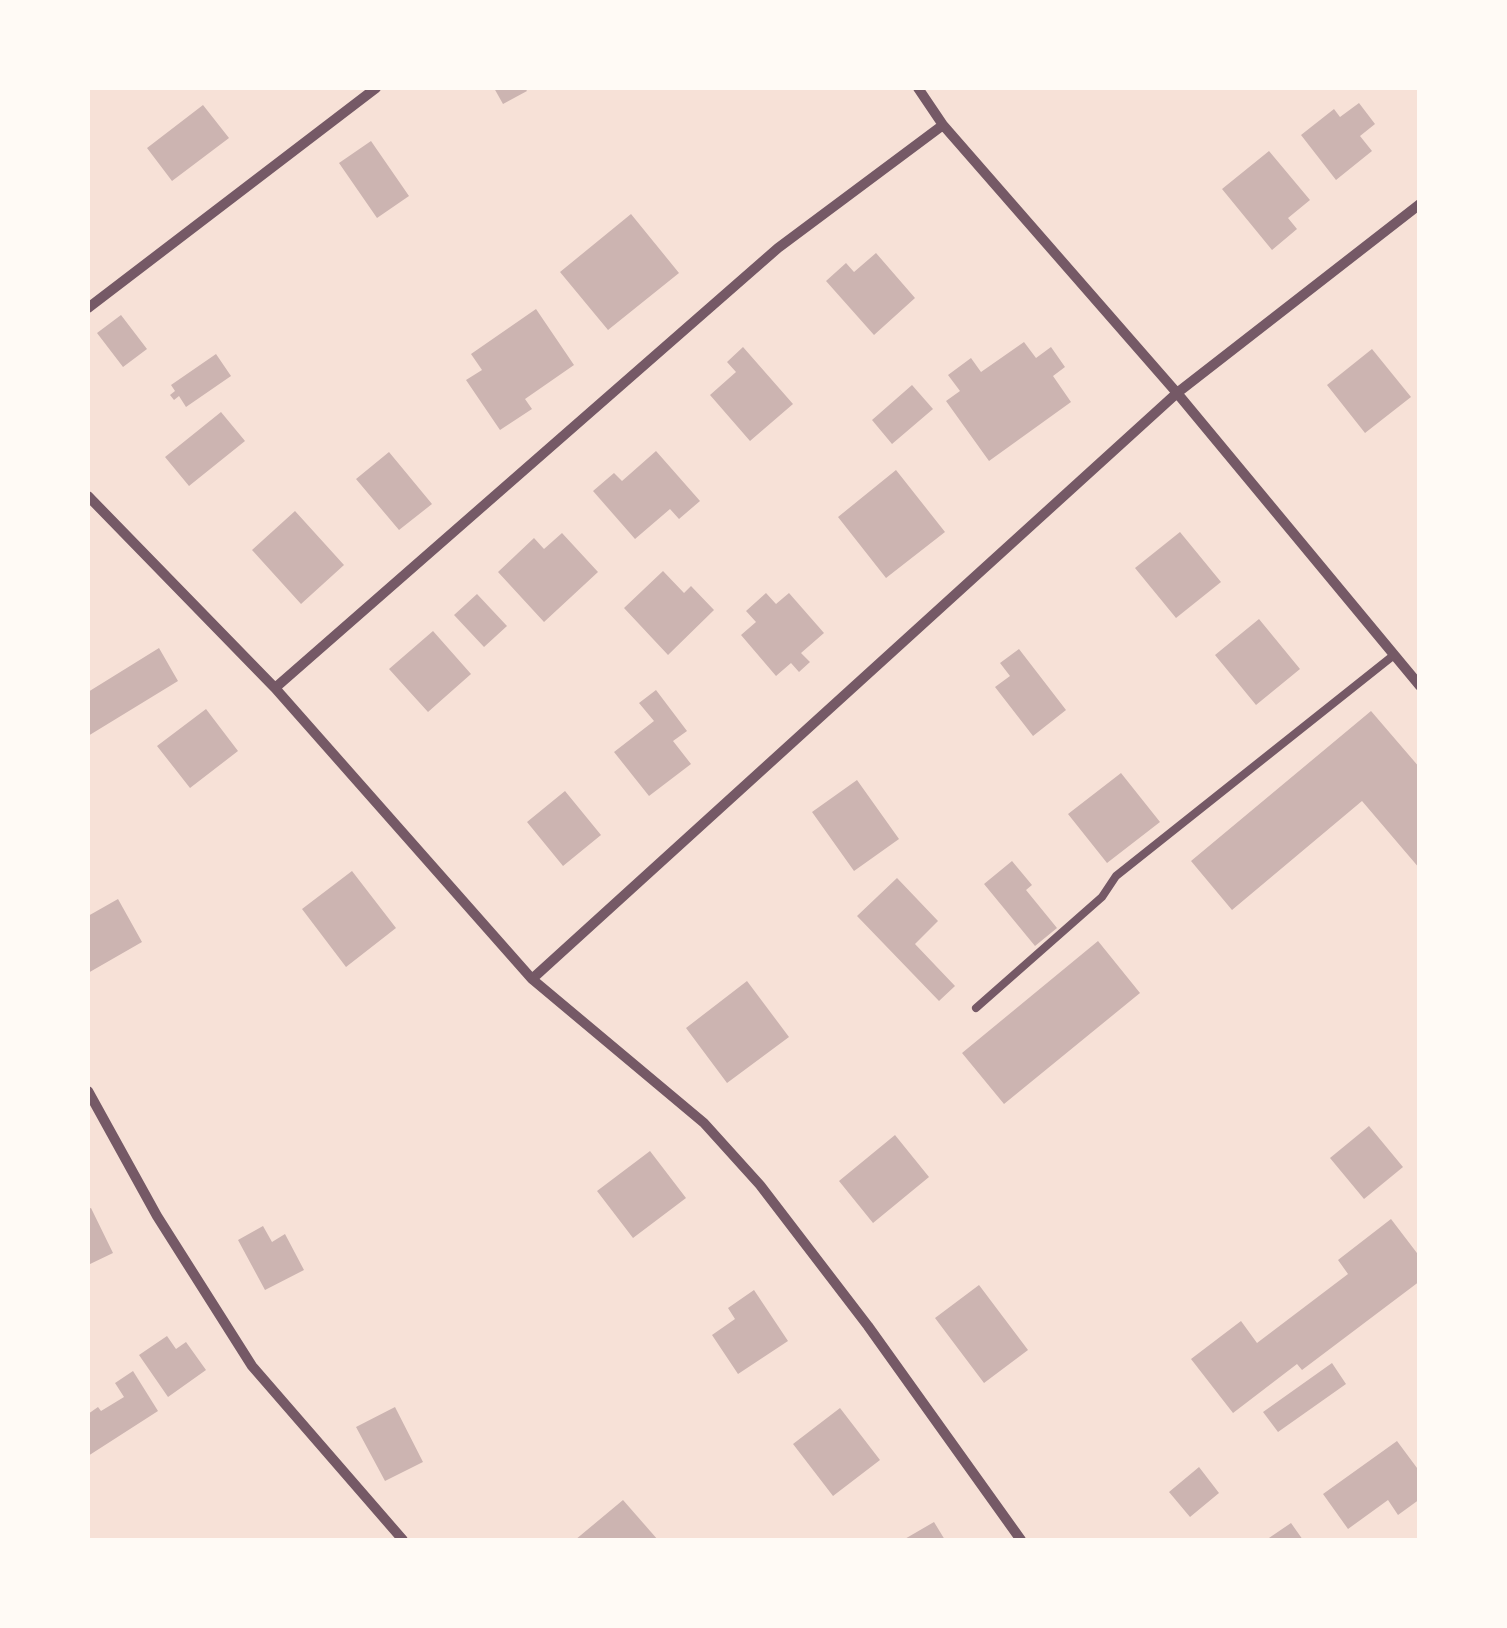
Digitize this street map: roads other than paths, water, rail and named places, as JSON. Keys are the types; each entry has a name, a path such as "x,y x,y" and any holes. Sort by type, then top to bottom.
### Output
{"street":[{"path":"88,308 376,88"},
{"path":"918,88 944,125 1177,393 1420,686"},
{"path":"275,688 778,248 944,125"},
{"path":"532,979 1177,393 1420,204"},
{"path":"88,496 275,688 532,979 704,1124 760,1185 868,1326 970,1474 1021,1540"},
{"path":"88,1091 157,1216 252,1366 403,1540"}],"lane":[{"path":"976,1008 1102,897 1116,876 1394,656"}]}
